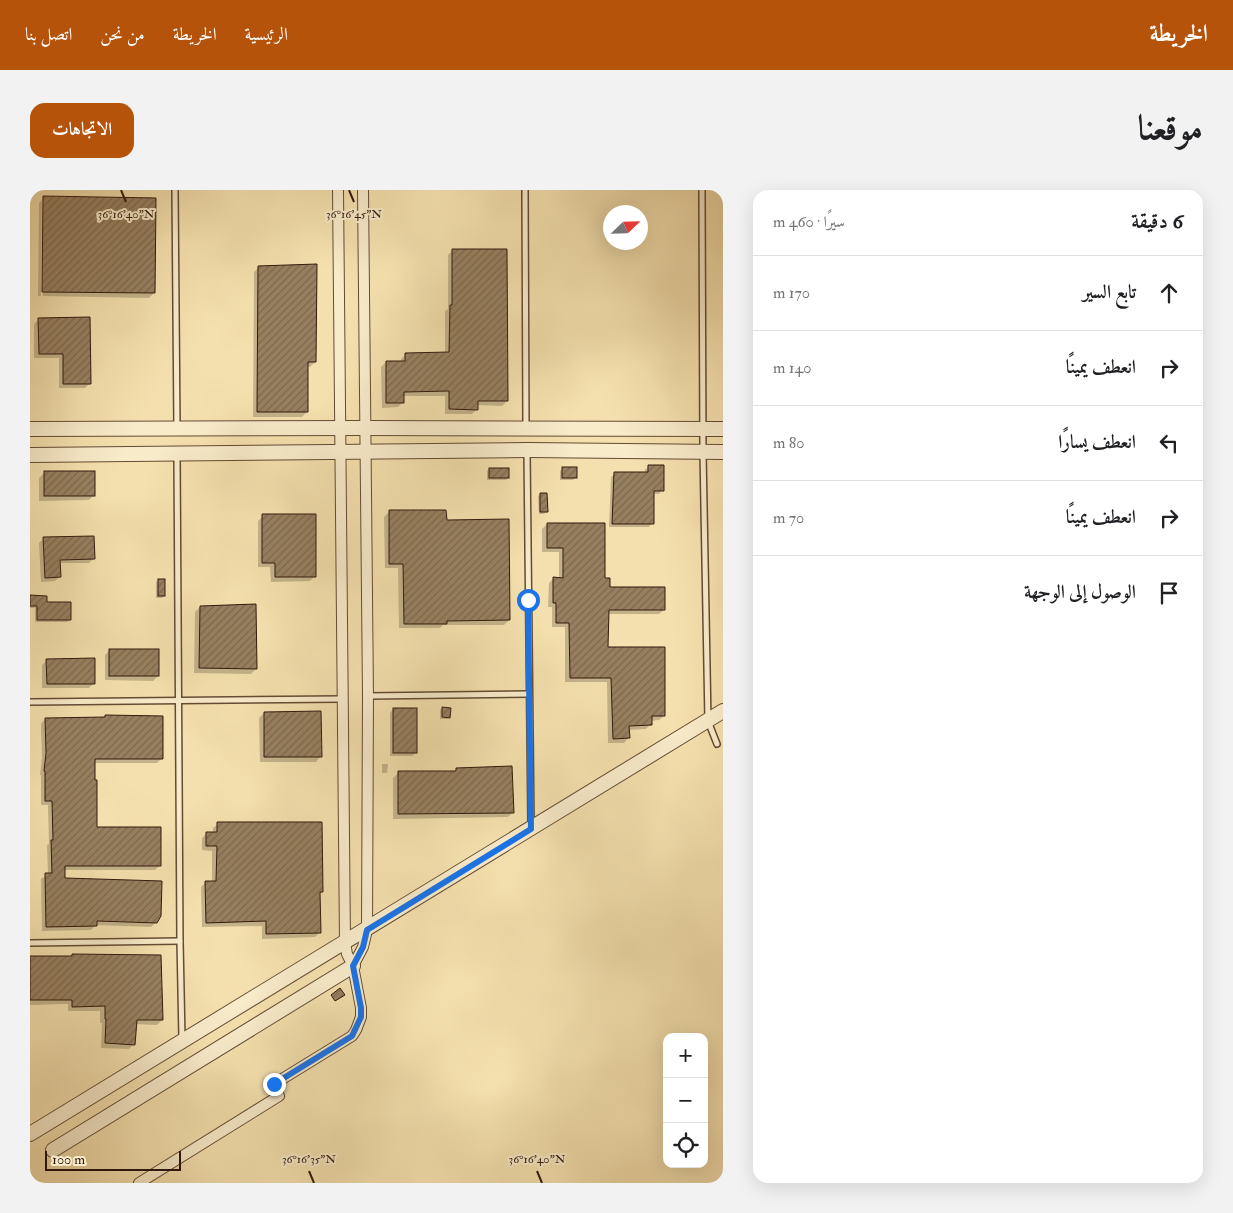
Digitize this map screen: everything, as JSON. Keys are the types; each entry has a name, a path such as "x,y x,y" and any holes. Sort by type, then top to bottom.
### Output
{"street":[{"path":"139,1183 279,1096 274,1084 352,1036 361,1017 353,966 344,943 338,190"},
{"path":"53,1150 353,966 363,947 367,930 368,696 363,190"},
{"path":"30,430 340,428 526,430 723,429"},
{"path":"30,456 527,450 723,452"},
{"path":"30,1134 723,712"}],"lane":[{"path":"174,190 177,429"},
{"path":"525,190 526,430"},
{"path":"702,190 702,453 708,721 717,744"},
{"path":"527,450 531,829"},
{"path":"177,454 182,1042"},
{"path":"368,696 530,694"},
{"path":"30,702 342,699"},
{"path":"30,943 180,941"}],"building":[{"path":"43,196 156,198 155,293 42,292"},
{"path":"452,249 507,249 508,401 478,401 478,410 449,409 449,391 404,392 404,403 386,403 386,361 405,361 405,353 449,352 450,305 452,305"},
{"path":"317,264 316,362 308,362 308,412 257,412 258,266"},
{"path":"90,317 91,384 63,384 63,354 39,354 38,318"},
{"path":"648,465 664,465 664,491 654,491 654,524 612,524 614,472 648,472"},
{"path":"562,467 577,467 577,478 562,478"},
{"path":"489,468 509,468 509,478 489,478"},
{"path":"44,471 95,471 95,496 44,496"},
{"path":"540,493 547,493 548,512 540,512"},
{"path":"389,510 446,510 447,520 509,519 510,620 447,621 447,624 404,624 403,564 389,564"},
{"path":"262,514 316,514 316,577 275,577 275,563 262,563"},
{"path":"547,523 605,523 605,578 610,578 610,587 665,587 665,610 609,610 608,647 665,647 665,716 652,716 652,725 629,726 630,738 613,739 611,678 570,678 569,623 556,623 556,603 553,603 553,577 563,578 563,548 547,548"},
{"path":"94,536 95,559 60,560 61,577 45,578 43,537"},
{"path":"158,579 165,579 165,596 158,596"},
{"path":"30,595 47,596 47,602 71,602 71,620 37,620 37,606 30,606"},
{"path":"256,604 257,669 199,668 200,606"},
{"path":"109,649 159,649 159,676 109,676"},
{"path":"95,658 95,684 47,684 46,659"},
{"path":"442,707 451,708 450,718 442,717"},
{"path":"393,708 417,708 417,753 393,753"},
{"path":"321,711 322,757 264,757 264,712"},
{"path":"105,715 163,716 163,759 95,759 97,827 161,827 161,866 65,866 65,878 162,881 161,916 157,923 97,921 97,926 46,927 45,873 52,873 51,840 53,840 52,801 45,801 45,718 105,717"},
{"path":"512,766 514,813 398,814 398,771 456,771 456,768"},
{"path":"217,822 322,822 323,892 320,892 321,933 266,934 266,921 206,923 205,881 216,881 217,846 206,846 206,832 217,832"},
{"path":"72,954 161,955 163,1020 137,1020 135,1045 105,1043 105,1006 72,1007 72,1000 30,1000 30,956 72,956"},
{"path":"340,988 345,995 335,1001 331,995"}],"route":[{"path":"274,1084 352,1036 356,1030 361,1017 361,1008 353,966 363,947 367,930 531,829 528,600"}]}
